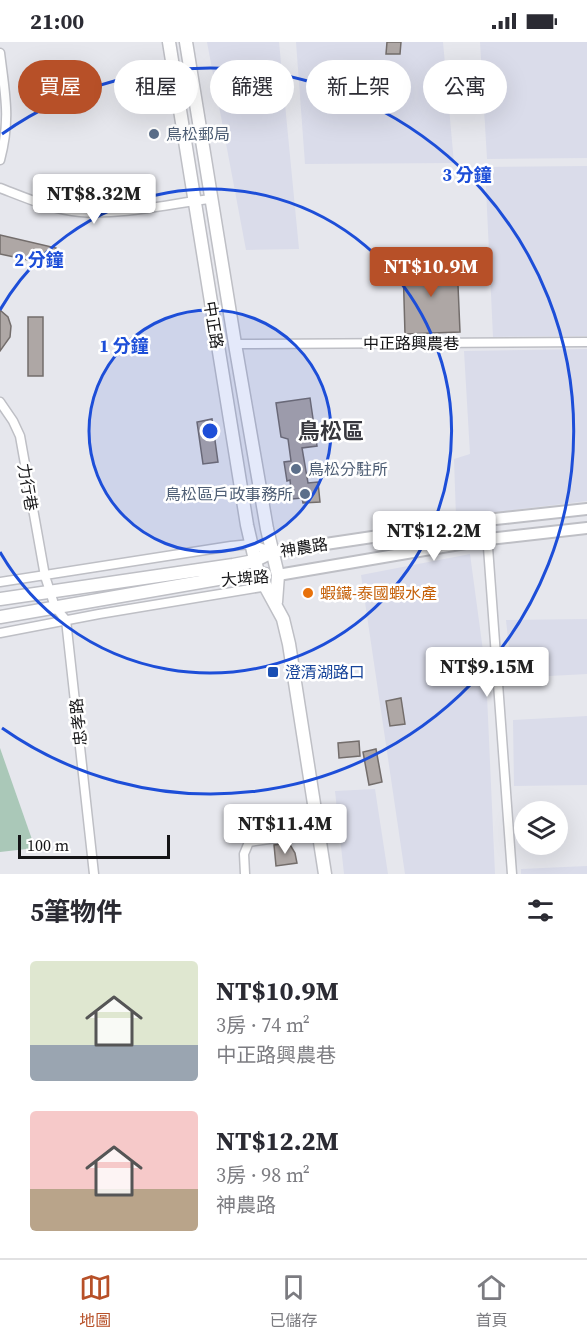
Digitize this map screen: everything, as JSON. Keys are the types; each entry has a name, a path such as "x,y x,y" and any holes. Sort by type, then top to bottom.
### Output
{"main road":[{"name":"中正路","path":"169,42 254,561 258,573 276,602 289,644 325,874"},
{"name":"中正路","path":"186,42 235,344 278,575 276,602"},
{"name":"大埤路","path":"0,599 254,561 272,552"},
{"name":"大埤路","path":"0,617 258,573 278,575"}],"street":[{"path":"0,53 8,109 7,136 0,160"},
{"path":"0,188 49,206 79,212 109,212 210,199"},
{"name":"中正路興農巷","path":"235,344 587,342"},
{"name":"力行巷","path":"0,402 20,436 45,576"},
{"name":"神農路","path":"272,552 486,520 587,509"},
{"path":"486,520 512,874"},
{"name":"神農路","path":"278,575 489,539 587,528"},
{"name":"大埤路","path":"0,582 251,544 272,552"},
{"name":"大埤路","path":"0,633 66,620 267,588 278,575"},
{"path":"45,576 55,607 66,620"},
{"name":"忠孝路","path":"66,620 94,874"},
{"path":"245,874 244,854 249,842 319,832"}],"shaded area":[{"path":"207,42 279,42 281,60 210,60"},
{"path":"296,42 443,42 445,60 423,60 423,114 450,114 454,163 305,164"},
{"path":"480,42 587,42 587,158 487,159 484,114 507,114 507,60 481,60"},
{"path":"220,114 286,114 299,249 246,250"},
{"path":"587,166 587,336 493,337 485,167"},
{"path":"587,349 587,501 456,517 454,459 470,454 464,351"},
{"path":"470,554 486,673 495,874 405,874 361,575"},
{"path":"587,619 587,674 512,678 506,620"},
{"path":"587,716 587,785 514,786 513,720"},
{"path":"375,789 388,874 344,874 335,791"},
{"path":"587,866 587,874 521,874 521,869"}],"green space":[{"path":"0,748 35,848 0,852"}],"building":[{"path":"387,42 401,42 400,54 386,54"},
{"path":"0,235 56,248 52,265 0,254"},
{"path":"457,262 460,332 405,334 403,264"},
{"path":"0,310 8,317 11,326 10,337 0,351"},
{"path":"28,317 43,317 43,376 28,376"},
{"path":"310,398 317,446 302,448 308,483 318,482 320,502 303,503 302,498 292,499 290,480 287,481 284,462 291,461 288,439 281,437 276,403"},
{"path":"212,419 218,462 203,464 197,422"},
{"path":"401,698 405,724 390,726 386,701"},
{"path":"359,741 360,756 339,758 338,743"},
{"path":"376,749 382,782 369,785 363,752"},
{"path":"289,843 295,853 297,863 276,866 274,845"}],"place":[{"name":"鳥松郵局","path":"154,134"},
{"name":"鳥松分駐所","path":"296,469"},
{"name":"鳥松區戶政事務所","path":"305,494"},
{"name":"蝦鑶-泰國蝦水產","path":"308,593"},
{"name":"澄清湖路口","path":"273,672"}],"district":[{"name":"鳥松區","path":"331,431"}]}
